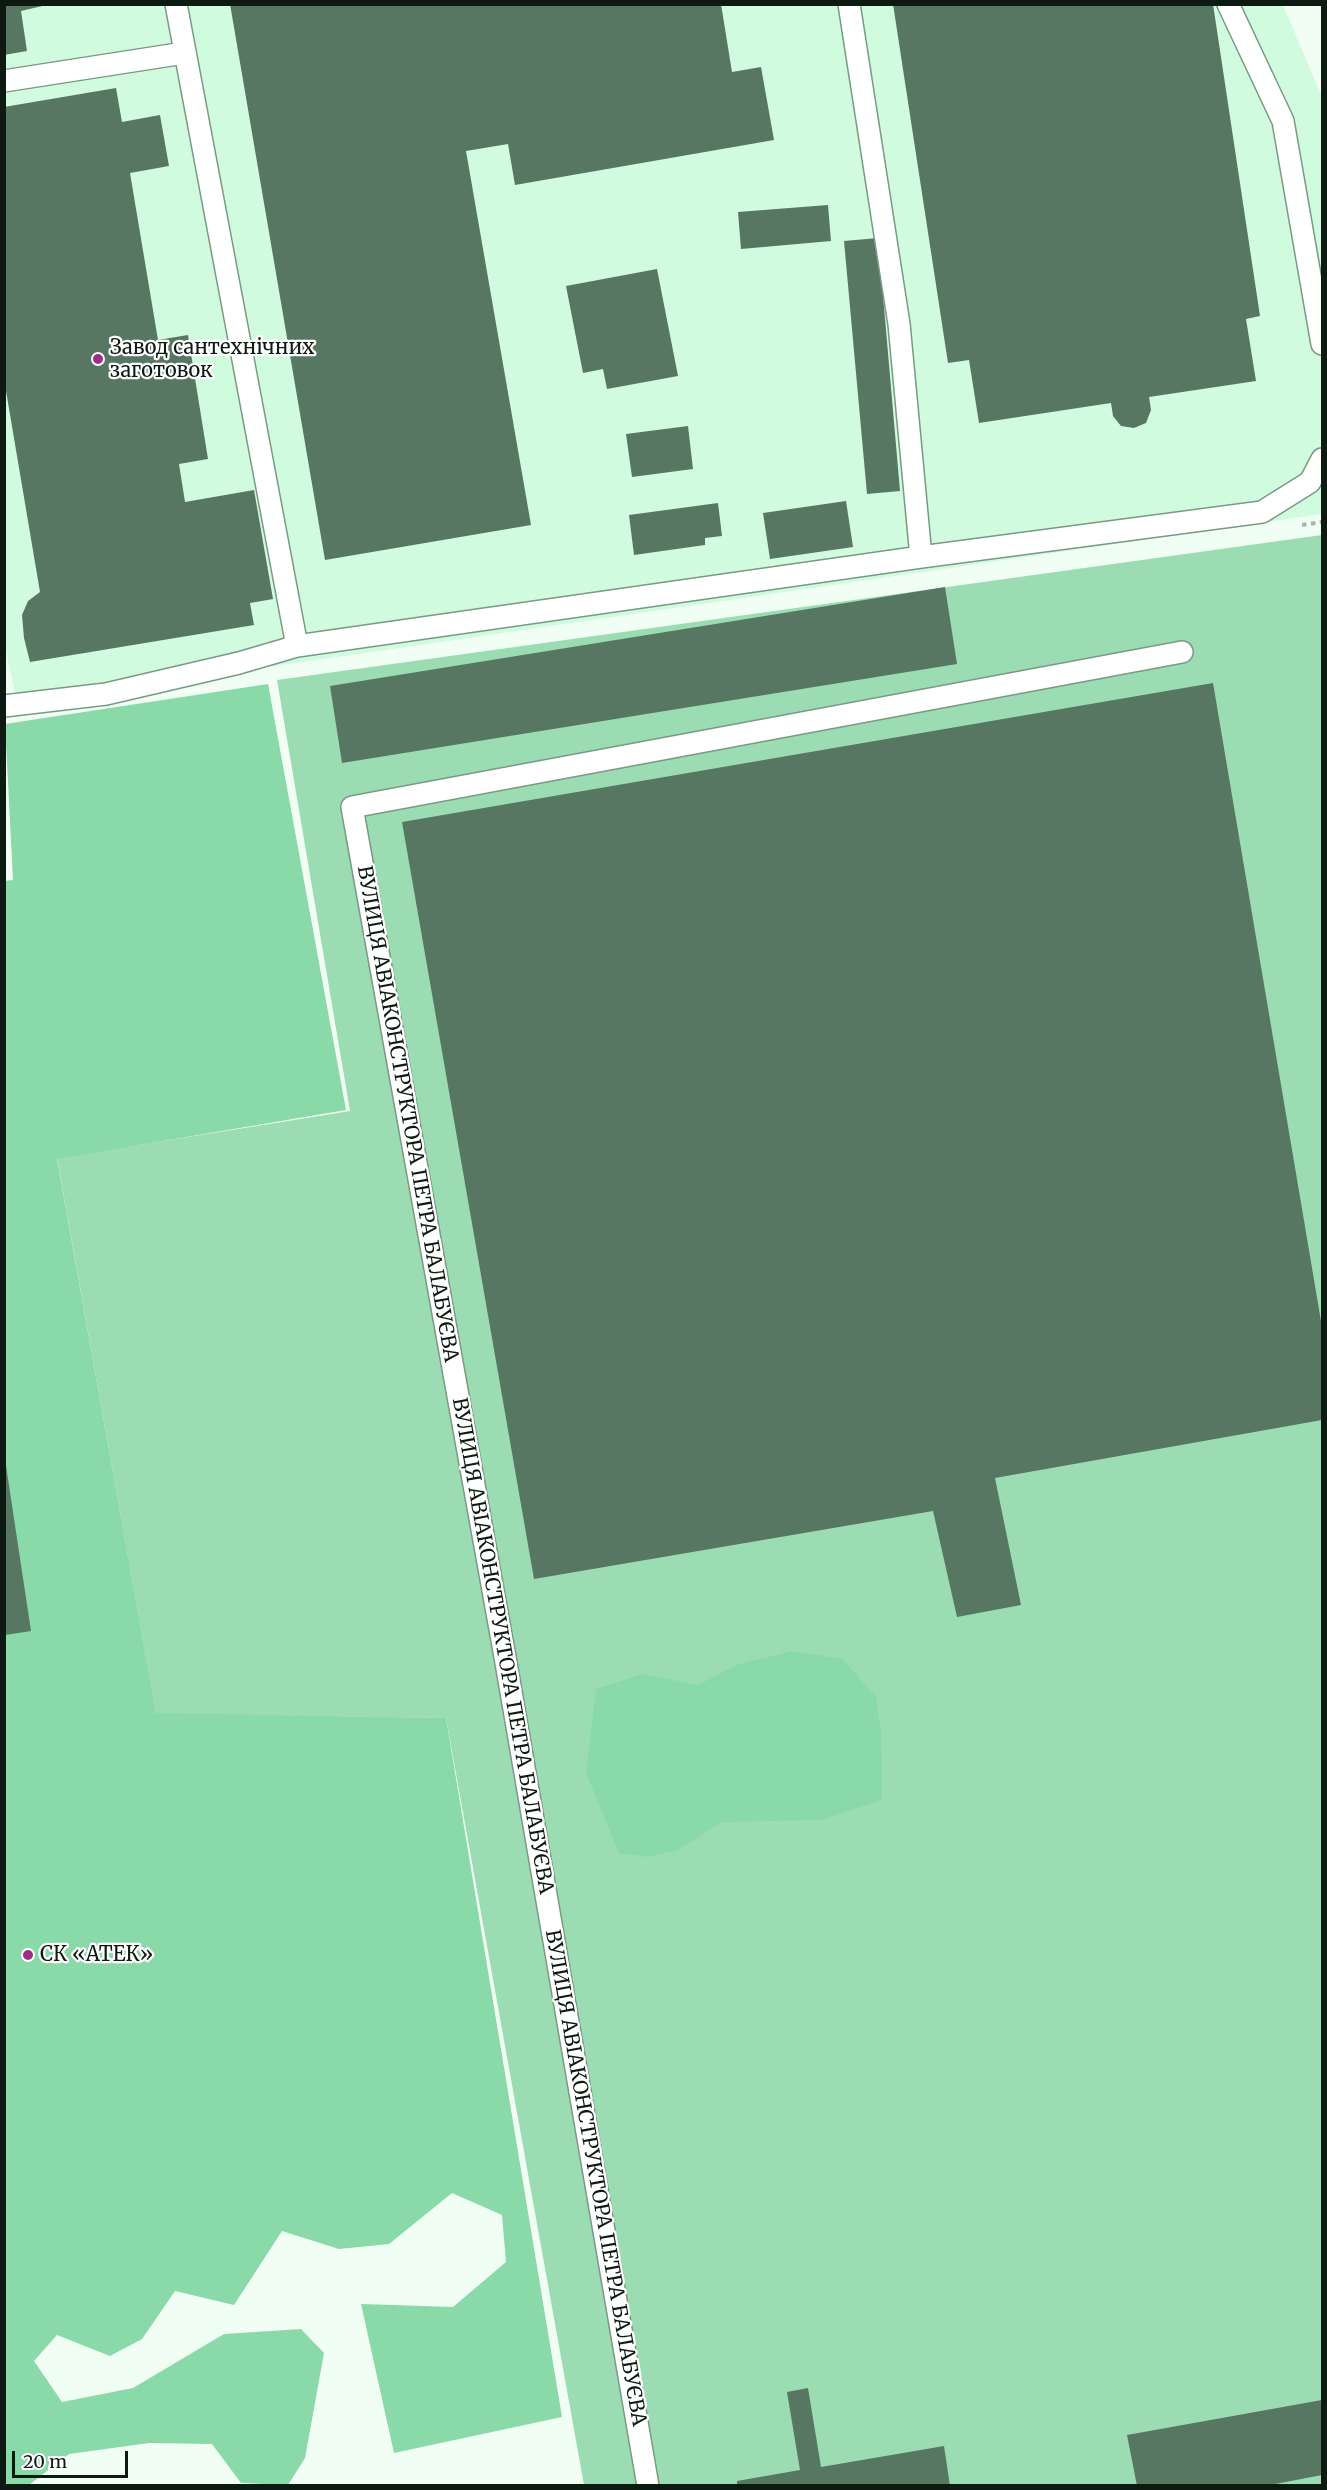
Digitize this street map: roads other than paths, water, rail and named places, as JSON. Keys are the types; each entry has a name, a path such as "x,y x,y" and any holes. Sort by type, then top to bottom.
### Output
{"lane":[{"path":"176,4 297,646"},
{"path":"849,4 899,324 921,557"},
{"path":"1228,4 1283,121 1323,344"},
{"path":"4,81 184,53"},
{"path":"4,706 106,694 239,663 297,646 921,557 1262,512 1310,482 1323,459"},
{"name":"ВУЛИЦЯ АВІАКОНСТРУКТОРА ПЕТРА БАЛАБУЄВА","path":"648,2486 505,1657 352,807 1182,652"}],"place":[{"name":"Завод сантехнічних заготовок","path":"98,359"},
{"name":"СК «АТЕК»","path":"28,1955"}]}
